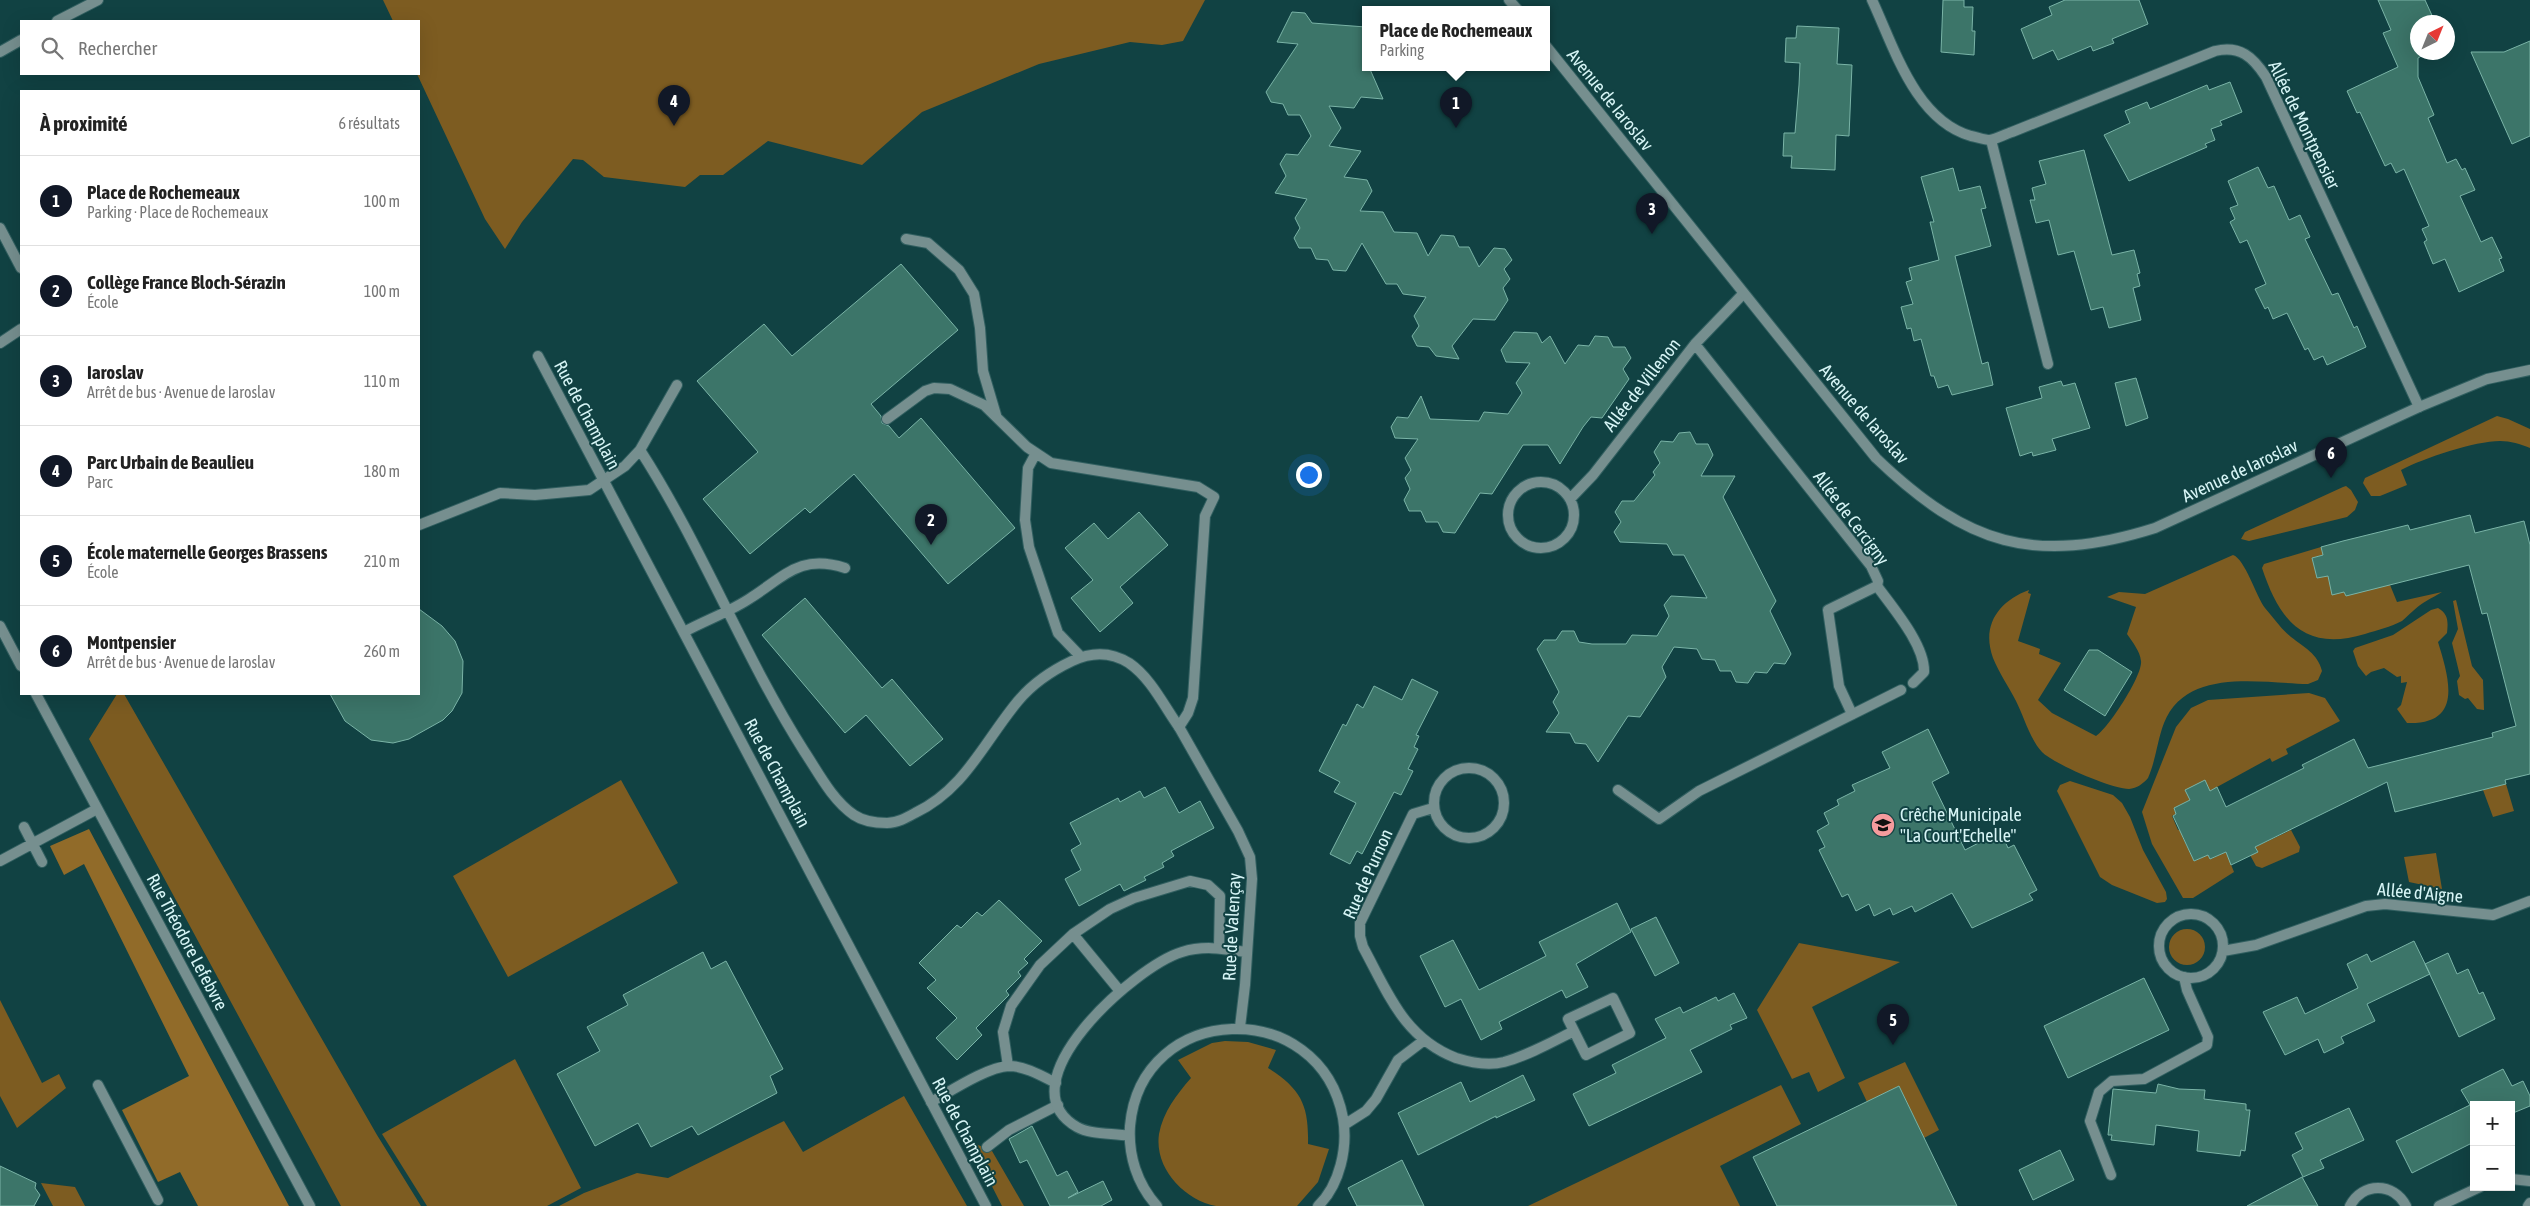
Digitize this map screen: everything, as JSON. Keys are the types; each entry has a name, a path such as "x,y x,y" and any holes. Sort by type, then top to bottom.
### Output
{"street":[{"path":"59,20 98,0"},
{"path":"1872,0 1904,69 1924,102 1947,125 1957,131 1991,140 2048,364"},
{"path":"0,52 20,41"},
{"name":"Allée de Montpensier","path":"1991,140 2215,52 2228,49 2245,53 2253,59 2266,78 2418,407"},
{"name":"Avenue de Iaroslav","path":"1550,51 1876,458 1911,491 1946,515 1980,533 2023,544 2071,547 2114,541 2155,528 2418,407 2487,379 2530,370"},
{"path":"0,228 20,266"},
{"path":"906,239 928,243 959,270 974,294 980,328 983,370 996,415"},
{"name":"Allée de Villenon","path":"1570,499 1593,475 1695,344 1743,294"},
{"path":"0,343 20,330"},
{"name":"Allée de Cercigny","path":"1695,344 1871,566 1878,581 1877,586 1828,610 1839,686 1852,714"},
{"name":"Rue de Champlain","path":"538,356 986,1206"},
{"path":"420,525 500,493 535,495 589,490 604,481 640,450 677,385"},
{"path":"887,419 916,396 934,388 950,389 984,405 1027,447 1051,463 1198,487 1214,497 1205,516 1193,698 1186,718 1179,727"},
{"name":"Rue de Valençay","path":"640,450 712,577 781,715 825,783 854,815 878,822 890,823 902,819 946,795 972,767 1018,701 1051,671 1081,657 1094,654 1105,654 1129,663 1152,687 1179,727 1238,831 1250,857 1252,879 1240,1027"},
{"path":"1036,453 1028,468 1025,520 1029,547 1058,633 1081,657"},
{"path":"1539,482 1550,483 1559,487 1570,499 1574,516 1572,528 1562,542 1555,546 1541,549 1528,546 1519,541 1509,528 1507,514 1510,503 1515,494 1526,485 1539,482"},
{"path":"684,632 752,598 792,570 804,565 828,562 845,568"},
{"path":"1877,586 1904,623 1922,656 1924,672 1913,683"},
{"path":"0,626 20,664"},
{"path":"1618,790 1659,819 1699,791 1900,690"},
{"name":"Rue Théodore Lefebvre","path":"37,695 310,1206"},
{"path":"1465,768 1477,769 1488,773 1502,790 1504,801 1503,813 1498,824 1489,833 1478,838 1466,839 1454,836 1444,829 1437,819 1434,808 1434,796 1438,786 1450,774 1465,768"},
{"name":"Rue de Purnon","path":"1434,808 1413,814 1360,923 1360,936 1400,1014 1423,1041 1446,1054 1470,1063 1504,1062 1526,1054 1574,1031"},
{"path":"0,861 97,809"},
{"path":"24,827 42,862"},
{"path":"1008,1066 1003,1050 1003,1032 1011,1006 1040,965 1073,934 1110,909 1190,881 1208,885 1220,896 1219,948"},
{"name":"Allée d'Aigne","path":"2223,950 2256,945 2366,906 2385,904 2493,915 2530,901"},
{"path":"2184,915 2202,917 2217,929 2222,941 2223,950 2219,963 2210,972 2197,978 2184,977 2173,971 2160,953 2159,939 2170,922 2184,915"},
{"path":"1073,934 1119,990"},
{"path":"1129,1136 1083,1130 1070,1122 1058,1106 1056,1083 1068,1052 1082,1029 1093,1015 1119,990 1154,964 1170,956 1194,949 1219,948 1246,952"},
{"path":"2111,1175 2090,1121 2098,1092 2112,1081 2144,1079 2207,1045 2208,1037 2187,990 2184,977"},
{"path":"1613,998 1630,1033 1586,1055 1574,1031 1568,1019 1613,998"},
{"path":"1157,1206 1138,1178 1132,1159 1129,1136 1136,1098 1146,1078 1160,1059 1190,1038 1214,1030 1240,1027 1276,1036 1293,1043 1315,1061 1332,1085 1341,1106 1345,1145 1341,1165 1332,1186 1318,1206"},
{"path":"1344,1125 1366,1111 1376,1099 1398,1060 1423,1041"},
{"path":"931,1102 986,1074 1008,1066 1022,1068 1056,1083"},
{"path":"98,1085 158,1200"},
{"path":"987,1148 1009,1130 1058,1106"},
{"path":"2515,1179 2530,1181"},
{"path":"2350,1206 2360,1193 2377,1187 2395,1192 2406,1206"},
{"path":"2439,1206 2471,1191"}],"shaded area":[{"path":"383,0 1205,0 1183,41 1162,45 1130,42 1039,64 922,112 862,165 768,141 723,175 700,175 685,187 604,177 583,160 573,159 522,222 505,249 485,219 417,75 420,75 420,20 393,20"},
{"path":"2497,416 2530,429 2530,448 2500,441 2477,444 2450,451 2401,470 2407,485 2380,496 2371,496 2363,483 2365,478"},
{"path":"2346,486 2351,490 2358,502 2355,510 2347,517 2249,541 2241,539 2245,532"},
{"path":"2321,547 2323,555 2312,558 2317,578 2328,576 2346,596 2388,580 2397,602 2442,592 2420,606 2402,621 2389,627 2344,639 2326,639 2311,635 2298,628 2277,604 2262,568 2264,564"},
{"path":"2233,555 2242,563 2265,608 2291,637 2310,651 2317,660 2322,671 2318,680 2308,684 2248,681 2227,682 2207,686 2189,693 2175,705 2164,723 2148,778 2140,785 2129,789 2110,785 2084,775 2058,763 2042,752 1993,658 1989,635 1995,616 2001,608 2018,595 2029,590 2028,593 2031,594 2018,641 2040,649 2039,654 2061,663 2038,700 2052,713 2096,736 2124,701 2136,678 2141,661 2138,650 2127,634 2136,607 2107,597 2119,592 2145,594"},
{"path":"2456,600 2472,666 2483,680 2484,710 2477,709 2468,698 2465,699 2459,695 2457,681 2460,676 2452,643 2458,629 2453,601"},
{"path":"2438,608 2446,616 2447,622 2447,633 2438,642 2446,670 2448,697 2445,708 2437,716 2425,722 2407,723 2397,709 2401,705 2407,682 2401,683 2401,676 2397,677 2384,668 2371,672 2366,676 2358,666 2353,651 2355,648 2393,635 2431,610"},
{"path":"2309,693 2325,698 2340,721 2286,749 2288,754 2272,762 2270,758 2210,791 2186,790 2190,800 2174,808 2176,814 2172,816 2178,830 2183,828 2182,836 2194,861 2208,855 2211,859 2226,852 2234,872 2193,898 2183,898 2152,844 2142,812 2176,727 2191,708 2208,700"},
{"path":"116,695 125,695 377,1135 421,1206 341,1206 89,739"},
{"path":"621,780 678,883 508,977 453,876"},
{"path":"2070,781 2113,795 2122,803 2130,817 2143,850 2166,892 2167,899 2165,902 2157,903 2112,885 2100,877 2057,791 2060,785"},
{"path":"2506,784 2514,811 2493,817 2483,790"},
{"path":"89,829 289,1206 198,1206 180,1172 158,1182 122,1110 189,1076 84,864 64,875 50,846"},
{"path":"2291,830 2300,847 2299,852 2262,868 2256,866 2250,855 2258,852 2255,847"},
{"path":"2436,853 2442,889 2409,882 2404,857"},
{"path":"2187,929 2194,930 2200,934 2204,940 2204,954 2200,960 2194,964 2187,965 2180,964 2174,960 2170,954 2169,947 2170,940 2174,934 2180,930"},
{"path":"1799,943 1900,962 1812,1007 1845,1078 1818,1092 1809,1072 1792,1079 1757,1010"},
{"path":"0,1000 42,1083 59,1074 66,1088 17,1128 0,1096"},
{"path":"1225,1041 1248,1042 1276,1050 1268,1068 1288,1083 1301,1099 1307,1119 1308,1144 1329,1149 1318,1182 1297,1206 1216,1206 1204,1203 1183,1190 1166,1170 1161,1159 1159,1134 1161,1126 1167,1111 1191,1078 1178,1060 1212,1043"},
{"path":"515,1059 581,1188 547,1206 427,1206 382,1134"},
{"path":"1905,1062 1939,1130 1924,1138 1899,1086 1867,1102 1858,1083"},
{"path":"1781,1085 1801,1124 1720,1166 1740,1206 1528,1206"},
{"path":"904,1096 967,1206 559,1206 584,1193 637,1173 668,1178 784,1121 803,1152"},
{"path":"969,1141 992,1151 1024,1206 1002,1206"},
{"path":"41,1183 75,1187 85,1206 53,1206"}],"building":[{"path":"1943,0 1964,0 1964,7 1973,7 1974,55 1941,52"},
{"path":"2065,0 2139,0 2148,24 2112,39 2114,43 2093,51 2091,46 2058,60 2053,50 2033,59 2021,29 2052,15 2049,7"},
{"path":"2378,0 2425,0 2432,15 2410,15 2410,60 2418,60 2418,77 2434,115 2428,118 2447,163 2456,159 2462,170 2465,168 2475,190 2460,196 2481,242 2492,237 2502,258 2499,259 2504,271 2459,292 2445,259 2433,264 2424,242 2427,240 2422,229 2429,226 2404,169 2396,173 2391,163 2385,166 2360,112 2357,113 2347,91 2398,67 2383,33 2391,30"},
{"path":"1292,12 1305,13 1312,23 1362,27 1362,71 1371,71 1383,99 1361,97 1354,108 1329,106 1341,128 1329,146 1361,151 1344,177 1367,180 1372,191 1360,211 1383,212 1394,232 1417,233 1428,256 1441,235 1454,236 1459,247 1469,247 1479,267 1494,248 1505,249 1512,260 1504,269 1510,279 1503,288 1508,300 1495,320 1473,319 1452,346 1459,359 1436,356 1429,347 1417,346 1412,336 1419,326 1414,316 1426,297 1403,294 1397,284 1386,284 1362,243 1346,271 1333,270 1328,260 1316,259 1311,248 1299,248 1294,238 1300,228 1295,218 1307,199 1275,193 1286,176 1280,164 1286,154 1298,155 1311,136 1300,115 1288,115 1283,104 1271,102 1266,92 1298,44 1277,42"},
{"path":"1797,26 1839,28 1837,64 1852,65 1849,136 1836,135 1835,170 1791,168 1792,156 1783,156 1784,133 1795,133 1800,63 1785,62 1786,38 1796,38"},
{"path":"2530,41 2530,136 2512,144 2471,52 2504,52"},
{"path":"2230,82 2242,112 2220,121 2222,125 2211,129 2215,140 2205,144 2207,147 2129,181 2104,135 2130,123 2125,111 2147,102 2150,109 2207,85 2209,90"},
{"path":"2084,150 2112,255 2134,250 2140,273 2137,274 2140,286 2133,288 2141,320 2109,328 2103,307 2091,310 2074,251 2058,255 2049,220 2036,223 2030,200 2035,200 2032,188 2046,184 2039,161"},
{"path":"2258,167 2268,188 2274,186 2289,220 2300,215 2310,237 2305,239 2332,295 2338,293 2354,328 2357,326 2366,347 2327,365 2323,356 2314,360 2308,348 2305,350 2287,313 2273,319 2268,307 2265,309 2255,289 2266,284 2247,240 2240,243 2230,222 2235,219 2230,208 2238,205 2228,181"},
{"path":"1953,168 1959,191 1980,186 1986,208 1981,209 1991,246 1955,256 1982,364 1988,362 1993,385 1952,395 1948,385 1938,388 1934,376 1931,376 1921,339 1914,341 1911,328 1907,329 1901,307 1913,304 1906,282 1912,280 1909,268 1939,260 1930,222 1934,222 1921,177"},
{"path":"901,264 958,330 871,404 881,416 882,423 889,426 899,438 921,418 1015,528 948,584 854,474 810,513 805,508 750,554 703,499 758,452 697,381 764,324 792,356"},
{"path":"1514,332 1537,333 1542,343 1550,336 1565,364 1578,345 1589,346 1595,336 1608,337 1613,347 1625,347 1631,358 1623,369 1629,379 1602,418 1591,417 1560,464 1548,445 1523,445 1492,494 1480,493 1455,533 1443,532 1438,522 1426,522 1421,511 1409,511 1404,500 1410,489 1405,478 1411,470 1405,458 1418,439 1395,438 1391,427 1397,417 1408,418 1421,396 1430,419 1479,421 1484,412 1508,414 1522,393 1516,383 1530,363 1506,362 1501,350"},
{"path":"2136,378 2148,418 2126,426 2115,383"},
{"path":"2061,381 2063,386 2075,383 2090,428 2052,439 2056,450 2033,456 2032,452 2020,456 2006,408 2042,398 2039,387"},
{"path":"1690,432 1696,444 1708,444 1713,455 1701,476 1735,476 1723,497 1776,601 1770,611 1791,654 1785,664 1774,663 1767,673 1755,672 1748,683 1736,682 1731,671 1720,671 1715,660 1702,659 1697,649 1674,647 1662,667 1666,677 1640,717 1628,716 1598,762 1586,744 1575,743 1570,733 1546,732 1559,713 1553,702 1559,692 1537,649 1544,640 1556,640 1562,631 1574,631 1579,642 1592,644 1626,644 1632,635 1657,636 1669,616 1664,605 1671,596 1707,598 1684,555 1673,555 1667,544 1620,542 1614,532 1621,522 1615,512 1622,501 1634,501 1655,475 1653,472 1660,463 1654,452 1661,441 1673,442 1679,433"},
{"path":"1139,512 1168,545 1120,587 1133,603 1100,632 1071,598 1093,580 1065,548 1094,523 1108,539"},
{"path":"2470,515 2475,533 2524,521 2530,545 2530,774 2505,780 2506,784 2395,812 2387,782 2255,847 2258,852 2231,865 2226,852 2210,859 2208,855 2194,861 2173,816 2176,814 2174,808 2190,800 2185,790 2205,780 2210,791 2217,787 2226,807 2304,768 2302,765 2354,739 2368,768 2493,737 2492,733 2516,726 2487,613 2482,614 2469,565 2346,596 2344,592 2332,595 2328,576 2317,578 2312,558 2323,555 2321,547 2343,541 2408,525 2410,530"},
{"path":"805,598 882,688 892,679 943,739 910,766 866,715 845,733 762,635"},
{"path":"420,610 442,626 455,641 463,661 462,693 452,711 443,720 409,739 393,743 371,740 345,721 331,695 420,695"},
{"path":"2089,650 2098,650 2132,672 2105,716 2064,690"},
{"path":"1412,679 1438,692 1416,735 1419,736 1414,747 1418,749 1408,769 1413,771 1401,795 1394,792 1362,854 1357,851 1350,864 1330,854 1356,803 1334,792 1340,782 1319,771 1343,724 1346,726 1357,704 1363,708 1374,686 1402,700"},
{"name":"Crêche Municipale \"La Court'Echelle\"","path":"1928,729 1949,773 1932,782 1965,850 1990,837 1993,842 2003,837 2008,848 2014,845 2037,890 2029,894 2033,900 1972,928 1952,893 1915,912 1912,906 1893,915 1890,908 1874,916 1869,904 1856,911 1848,894 1842,897 1819,850 1825,847 1817,831 1829,824 1824,813 1839,805 1837,800 1855,791 1852,785 1890,768 1882,752"},
{"path":"1165,787 1179,813 1200,801 1214,828 1171,851 1174,856 1162,863 1164,867 1144,877 1146,880 1124,891 1120,884 1079,906 1065,879 1081,870 1071,850 1081,844 1070,823 1118,798 1120,802 1140,791 1144,798"},
{"path":"999,900 1042,941 1024,959 1028,963 1018,972 1021,976 1006,991 1009,995 976,1028 982,1035 957,1060 936,1038 957,1018 927,988 936,980 919,963 957,925 961,928 977,912 982,916"},
{"path":"1617,903 1631,932 1576,964 1588,987 1566,998 1562,990 1499,1022 1502,1029 1481,1040 1461,999 1445,1007 1420,956 1453,940 1479,990 1546,956 1539,942"},
{"path":"1656,917 1679,963 1655,976 1631,929"},
{"path":"2414,941 2430,974 2367,1004 2375,1021 2341,1037 2344,1043 2324,1053 2318,1039 2285,1055 2263,1012 2297,997 2305,1014 2358,988 2347,964 2367,954 2371,962"},
{"path":"703,952 711,969 726,961 783,1069 770,1076 777,1093 698,1135 692,1126 651,1147 638,1123 595,1146 557,1074 600,1051 587,1027 628,1005 623,995"},
{"path":"2448,953 2457,974 2468,969 2479,994 2483,992 2495,1019 2459,1037 2425,964"},
{"path":"2144,978 2169,1030 2068,1078 2044,1026"},
{"path":"1734,993 1747,1018 1730,1025 1732,1029 1690,1050 1702,1072 1589,1126 1573,1094 1616,1073 1612,1065 1666,1038 1655,1019 1680,1007 1683,1013 1716,997 1718,1001"},
{"path":"2503,1069 2512,1086 2523,1081 2530,1096 2530,1106 2515,1112 2515,1101 2470,1101 2470,1105 2461,1090"},
{"path":"1523,1075 1535,1100 1496,1118 1496,1116 1418,1155 1398,1113 1461,1082 1470,1102"},
{"path":"2158,1084 2179,1089 2205,1090 2204,1099 2246,1104 2246,1110 2250,1110 2245,1151 2241,1150 2240,1156 2197,1151 2199,1131 2156,1125 2154,1145 2111,1140 2112,1135 2108,1135 2113,1089 2156,1093"},
{"path":"1899,1086 1957,1206 1777,1206 1753,1157"},
{"path":"2470,1105 2470,1144 2412,1173 2396,1141"},
{"path":"2349,1108 2364,1140 2320,1160 2324,1168 2303,1177 2292,1155 2303,1149 2295,1133"},
{"path":"1032,1126 1057,1176 1067,1171 1078,1192 1068,1198 1103,1181 1112,1200 1101,1206 1050,1206 1027,1160 1020,1163 1009,1139"},
{"path":"2060,1150 2074,1180 2033,1200 2019,1170"},
{"path":"1402,1160 1424,1206 1357,1206 1348,1188"},
{"path":"0,1166 36,1183 35,1188 40,1195 34,1206 0,1206"},
{"path":"2302,1177 2318,1206 2247,1206"}],"place":[{"name":"Parc Urbain de Beaulieu","path":"674,126"},
{"name":"Place de Rochemeaux","path":"1456,128"},
{"name":"Iaroslav","path":"1652,234"},
{"name":"Montpensier","path":"2331,478"},
{"name":"Collège France Bloch-Sérazin","path":"931,545"},
{"name":"Crêche Municipale \"La Court'Echelle\"","path":"1883,825"},
{"name":"École maternelle Georges Brassens","path":"1893,1045"}]}
